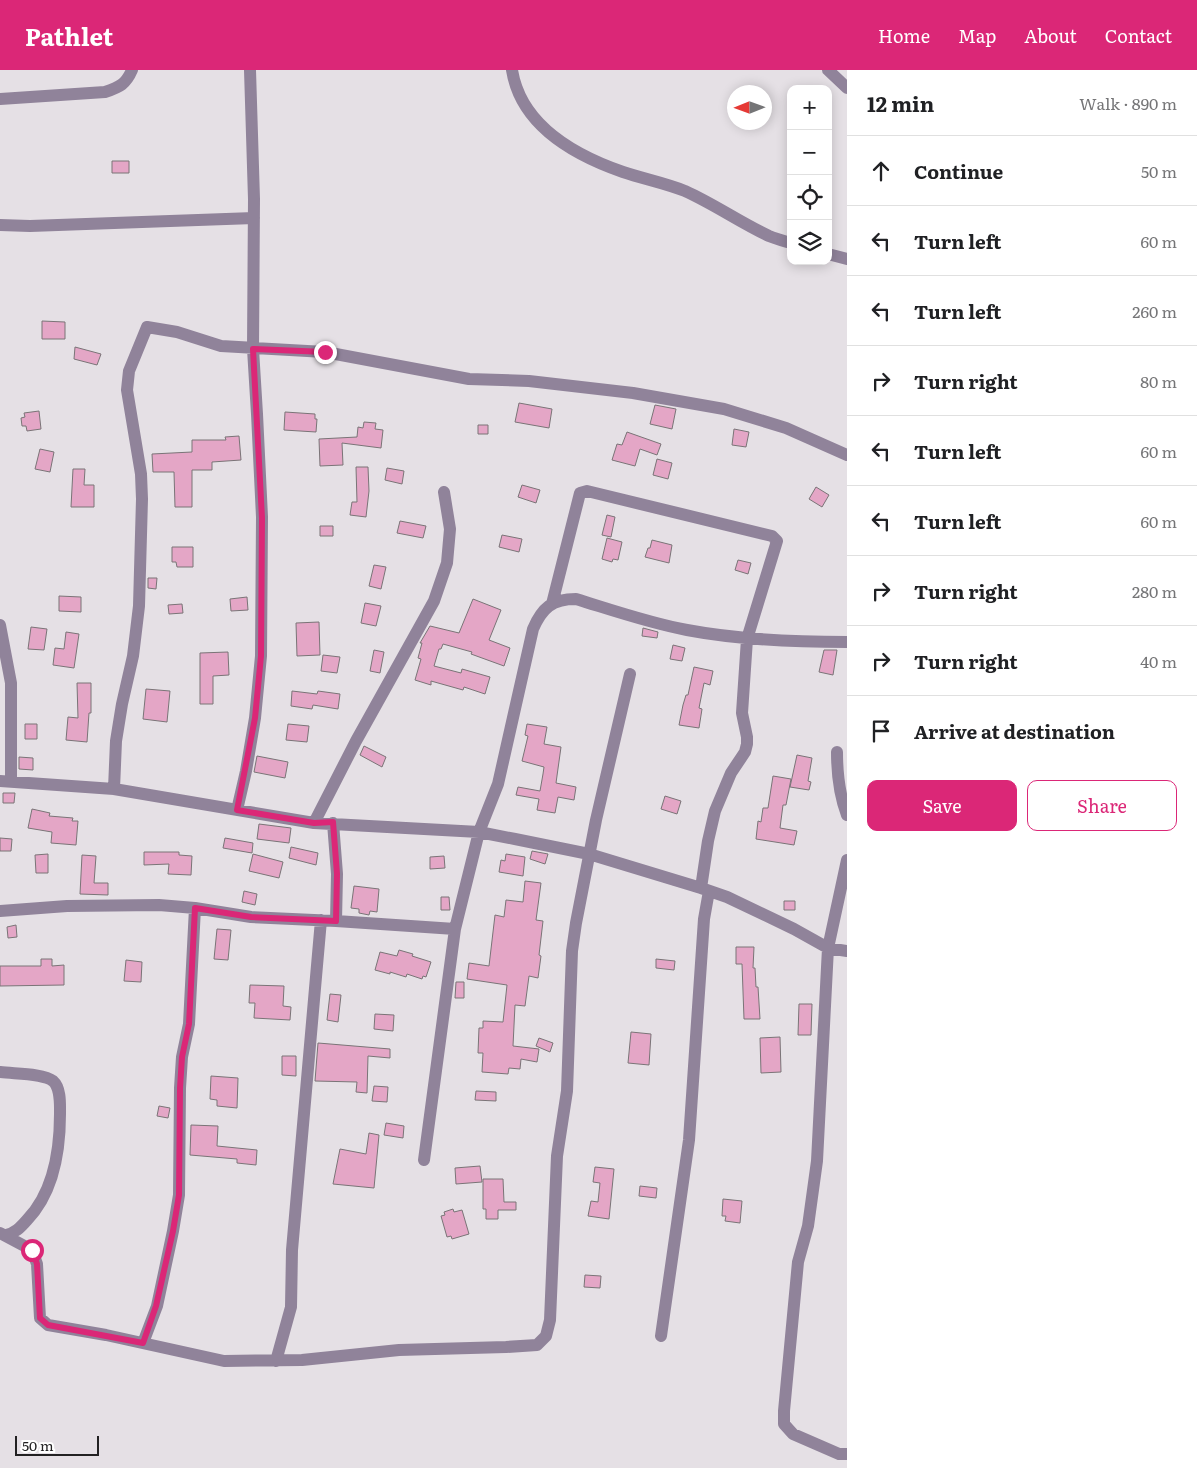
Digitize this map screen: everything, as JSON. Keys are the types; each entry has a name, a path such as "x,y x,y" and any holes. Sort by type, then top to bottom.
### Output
{"street":[{"path":"0,98 105,92 127,82 132,70"},
{"path":"237,810 255,718 261,656 262,518 253,349 254,218 250,70"},
{"path":"512,70 524,105 541,126 556,140 586,157 622,172 685,191 770,236 787,242"},
{"path":"828,70 847,88"},
{"path":"0,225 30,226 254,218"},
{"path":"832,255 847,259"},
{"path":"114,789 116,741 133,656 139,606 142,499 127,390 129,371 147,327 177,332 221,346 325,352 469,379 529,381 633,393 682,401 724,409 786,428 847,455"},
{"path":"552,604 580,493 587,491 772,536 777,540 777,546 747,639 742,713 747,737 745,752 731,773 715,811 708,841 690,1140 661,1336"},
{"path":"314,823 356,741 434,601 447,563 450,529 444,492"},
{"path":"424,1160 455,929 479,832 498,784 533,629 539,616 552,604 564,599 576,599 686,630 747,639 787,642 847,642"},
{"path":"0,625 11,683 6,781 114,789 314,823 333,822 437,831 479,832 589,854 727,897 794,929 828,948 847,951"},
{"path":"3,1234 32,1250 37,1264 40,1318 48,1325 224,1361 302,1360 398,1350 506,1348 537,1345 546,1336 550,1320 556,1156 567,1091 570,1058 572,952 576,922 589,854 630,674"},
{"path":"837,752 841,801 847,815"},
{"path":"333,822 337,874 336,921"},
{"path":"847,860 828,948 817,1160 808,1226 798,1262 784,1424 793,1434 839,1454 847,1454"},
{"path":"0,910 159,905 195,908 251,917 455,929"},
{"path":"143,1343 156,1306 179,1195 180,1088 182,1057 189,1024 195,908"},
{"path":"276,1360 291,1307 292,1250 321,920"},
{"path":"0,1072 37,1076 52,1081 58,1090 60,1106 56,1162 48,1187 36,1211 15,1233 3,1234"}],"building":[{"path":"112,161 129,161 129,173 112,173"},
{"path":"42,321 65,322 65,339 42,339"},
{"path":"75,347 101,354 97,365 74,359"},
{"path":"519,403 552,409 549,428 515,422"},
{"path":"655,405 676,409 672,429 650,424"},
{"path":"39,411 41,429 27,431 26,426 22,426 21,418 25,417 24,413"},
{"path":"285,412 315,414 315,419 317,419 316,432 284,430"},
{"path":"364,422 376,423 375,429 383,430 381,448 342,443 343,465 320,466 319,439 357,437 358,427 363,428"},
{"path":"478,425 488,425 488,434 478,434"},
{"path":"734,429 749,432 746,447 732,445"},
{"path":"627,432 661,444 657,455 640,449 635,466 612,460 617,444 622,445"},
{"path":"239,436 241,460 212,462 212,470 192,470 192,507 175,507 174,472 153,472 152,454 192,452 192,440 226,440 225,437"},
{"path":"40,449 54,452 50,472 35,469"},
{"path":"657,459 672,463 668,479 653,475"},
{"path":"356,467 368,467 369,491 366,517 350,515 352,502 357,502"},
{"path":"387,468 404,471 402,484 385,480"},
{"path":"73,469 85,469 84,485 94,485 94,507 71,507"},
{"path":"522,485 540,490 536,503 518,497"},
{"path":"816,487 829,495 822,507 809,499"},
{"path":"607,515 615,517 611,537 602,535"},
{"path":"400,521 426,526 423,538 397,533"},
{"path":"320,526 333,526 333,536 320,536"},
{"path":"502,535 522,539 519,552 499,547"},
{"path":"607,538 622,542 618,560 613,559 612,562 602,559"},
{"path":"652,540 672,545 669,563 645,557"},
{"path":"172,547 193,547 193,567 177,567 176,562 172,562"},
{"path":"738,560 751,563 748,574 735,570"},
{"path":"374,565 386,567 381,589 369,586"},
{"path":"148,578 157,578 156,589 148,588"},
{"path":"59,596 81,597 81,612 59,611"},
{"path":"247,597 248,610 231,611 230,599"},
{"path":"473,599 501,610 489,640 510,648 504,666 471,654 472,652 443,644 441,649 439,649 434,666 461,673 462,669 490,677 485,694 464,687 463,690 431,681 431,685 415,680 421,659 418,658 422,643 420,643 430,626 459,633"},
{"path":"365,603 381,606 376,626 361,623"},
{"path":"182,604 183,613 169,614 168,605"},
{"path":"319,622 320,655 297,656 296,623"},
{"path":"31,627 47,629 44,650 28,649"},
{"path":"643,628 658,632 657,638 642,636"},
{"path":"66,632 79,634 74,668 53,665 55,648 64,649"},
{"path":"673,645 685,648 682,661 670,659"},
{"path":"374,650 384,652 380,673 370,671"},
{"path":"824,650 837,650 833,675 819,672"},
{"path":"228,652 229,675 213,676 213,704 200,704 200,653"},
{"path":"323,655 340,657 337,673 321,671"},
{"path":"694,667 713,671 710,685 704,683 699,708 702,709 699,728 679,725"},
{"path":"77,683 91,683 91,713 89,713 87,742 66,740 68,717 78,718"},
{"path":"146,689 170,691 167,722 143,719"},
{"path":"292,691 317,694 318,691 340,694 338,709 313,705 312,709 291,706"},
{"path":"25,724 37,724 37,739 25,739"},
{"path":"288,724 309,726 307,742 286,740"},
{"path":"527,724 547,727 544,744 561,747 556,783 576,787 574,800 558,797 555,813 537,810 539,799 516,795 518,787 540,791 543,774 544,767 522,761 528,736 525,735"},
{"path":"364,746 386,757 382,767 360,755"},
{"path":"797,755 812,758 808,781 811,782 809,790 790,787"},
{"path":"257,756 288,762 285,778 254,772"},
{"path":"19,757 33,758 33,770 19,769"},
{"path":"773,776 791,779 786,805 783,805 780,828 797,831 794,845 756,839 758,821 761,822 763,808 768,808"},
{"path":"3,793 15,793 14,803 3,803"},
{"path":"665,796 681,801 677,814 661,809"},
{"path":"32,809 50,813 49,816 73,818 72,821 78,821 76,845 51,843 52,832 28,828"},
{"path":"259,824 291,828 289,843 257,839"},
{"path":"0,838 12,839 11,851 0,851"},
{"path":"225,838 253,843 252,853 223,848"},
{"path":"291,847 318,853 316,865 289,858"},
{"path":"532,851 548,854 545,864 530,859"},
{"path":"144,852 179,852 179,855 192,856 191,875 168,874 169,864 144,865"},
{"path":"48,854 48,873 36,873 35,855"},
{"path":"253,854 283,862 279,878 249,871"},
{"path":"506,854 525,857 523,876 499,872 501,860 505,861"},
{"path":"82,855 96,856 94,883 108,883 108,895 80,894"},
{"path":"444,856 445,868 430,869 430,857"},
{"path":"525,881 541,883 536,920 543,921 539,955 541,956 538,978 529,976 525,1006 515,1005 513,1046 539,1049 537,1062 521,1059 520,1069 509,1068 508,1074 482,1072 483,1053 478,1053 479,1028 483,1028 483,1021 503,1022 507,985 467,979 469,963 489,966 495,915 504,917 506,900 523,902"},
{"path":"354,886 379,889 377,912 370,911 369,915 359,913 359,909 351,908"},
{"path":"244,891 257,894 255,905 242,902"},
{"path":"441,897 449,897 450,910 441,910"},
{"path":"784,901 795,901 795,910 784,910"},
{"path":"16,925 17,937 8,938 7,927"},
{"path":"217,929 231,930 228,960 214,959"},
{"path":"736,947 754,947 753,968 755,968 756,987 758,987 760,1019 744,1019 742,964 736,964"},
{"path":"399,950 431,962 426,977 423,976 422,979 407,974 406,977 375,970 380,952 397,956"},
{"path":"41,959 52,959 52,966 64,965 64,985 0,986 0,966 41,966"},
{"path":"656,959 675,961 674,970 656,968"},
{"path":"126,960 142,962 141,982 124,981"},
{"path":"456,982 464,982 464,998 455,998"},
{"path":"250,985 284,986 283,1006 291,1007 290,1020 254,1018 255,1003 249,1003"},
{"path":"330,994 341,995 338,1022 327,1020"},
{"path":"799,1004 812,1004 811,1035 798,1035"},
{"path":"375,1014 394,1015 393,1031 374,1029"},
{"path":"631,1032 651,1034 649,1065 628,1063"},
{"path":"780,1037 781,1072 761,1073 760,1038"},
{"path":"539,1038 553,1043 550,1052 536,1046"},
{"path":"318,1043 390,1049 390,1058 368,1056 367,1093 356,1092 357,1082 315,1081"},
{"path":"282,1056 296,1056 296,1076 282,1075"},
{"path":"211,1076 238,1078 237,1108 217,1106 217,1100 210,1099"},
{"path":"374,1086 388,1087 387,1102 372,1101"},
{"path":"476,1091 496,1092 496,1101 475,1100"},
{"path":"159,1106 170,1108 168,1118 157,1116"},
{"path":"386,1123 404,1126 403,1138 384,1135"},
{"path":"191,1125 218,1126 217,1146 257,1150 256,1165 237,1163 237,1159 190,1155"},
{"path":"369,1133 379,1135 374,1188 333,1184 340,1149 366,1154"},
{"path":"480,1166 482,1182 456,1184 455,1168"},
{"path":"595,1167 614,1169 609,1219 588,1216 591,1201 598,1202 600,1183 593,1182"},
{"path":"483,1179 503,1179 504,1202 516,1202 516,1210 498,1210 498,1219 486,1219 486,1209 483,1209"},
{"path":"640,1186 657,1188 656,1198 639,1196"},
{"path":"723,1199 742,1201 740,1223 725,1221 726,1216 722,1216"},
{"path":"453,1209 454,1212 462,1210 469,1234 452,1239 451,1236 447,1237 441,1216 445,1215 444,1212"},
{"path":"585,1275 601,1276 600,1288 584,1287"}],"route":[{"path":"32,1250 37,1264 40,1318 48,1325 143,1343 156,1306 179,1195 180,1088 182,1057 189,1024 195,908 251,917 336,921 337,874 333,822 314,823 237,810 255,718 261,656 262,518 253,349 325,352"}]}
